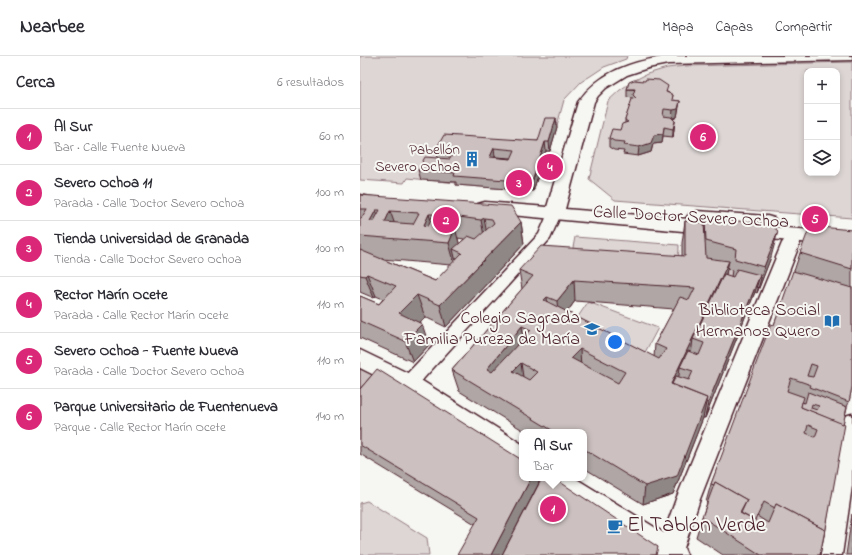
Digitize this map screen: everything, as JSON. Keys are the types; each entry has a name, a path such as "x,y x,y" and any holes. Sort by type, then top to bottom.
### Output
{"main road":[{"path":"554,214 586,102 593,92 611,78 642,65 668,60 852,56"},
{"name":"Calle Doctor Severo Ochoa","path":"472,207 852,240"},
{"name":"Calle Doctor Severo Ochoa","path":"554,214 617,211 852,228"},
{"name":"Calle Doctor Severo Ochoa","path":"554,214 614,230 852,248"}],"street":[{"path":"409,383 545,236 554,214"},
{"path":"548,483 671,554 688,499 782,282 791,243"},
{"path":"360,358 409,383 519,455"},
{"path":"831,555 852,422"}],"shaded area":[{"path":"360,56 627,56 626,59 604,67 581,82 564,100 550,151 546,151 533,191 456,185 457,183 407,178 404,183 360,180"},
{"path":"852,62 852,218 615,200 589,179 608,101 633,81 647,74 667,68 685,66"},
{"path":"575,237 679,245 678,278 569,269"},
{"path":"588,302 658,328 642,358 569,330"},
{"path":"367,501 427,538 429,555 360,555 360,503"}],"building":[{"path":"646,79 659,80 668,86 666,92 673,95 672,100 680,101 678,109 664,109 663,116 671,117 675,121 673,129 664,127 663,134 654,135 651,143 639,147 624,145 625,142 614,141 609,138 612,129 620,130 622,124 628,122 625,120 632,99 636,98 633,95 635,89 627,89 629,82 634,80 645,81"},
{"name":"Pabellón Severo Ochoa","path":"545,118 556,118 549,142 545,142 532,182 454,176 455,173 418,170 425,157 450,159 454,151 436,149 444,135 538,141","holes":["494,148 515,150 511,159 490,157"]},
{"path":"360,195 511,206 521,222 440,305 417,295 399,313 422,324 405,341 360,321 360,296 379,304 396,286 367,274 365,276 360,275 360,250 435,281 462,253 453,249 468,236 476,239 494,223 492,219 484,218 481,220 444,215 439,226 455,228 449,243 360,236 360,220 367,209 360,209","holes":["376,210 380,210 374,221 370,221","390,211 419,213 413,224 385,222","429,214 433,214 428,226 424,225"]},
{"path":"705,219 769,223 778,231 764,267 735,259 736,249 706,241"},
{"path":"685,221 704,223 706,258 729,261 671,384 707,398 677,476 645,486 587,451 587,429 550,429 452,370 533,276 519,270 541,246 685,256","holes":["574,280 695,288 689,300 680,297 655,344 666,349 659,359 544,300 547,297 557,301","522,326 531,330 492,372 487,369","580,349 625,372 618,383 571,358","521,363 537,372 529,380 513,371"]},
{"path":"810,226 852,230 852,269 800,253"},
{"path":"727,269 732,270 731,277 726,275"},
{"path":"737,269 760,275 708,403 706,402 707,398 672,384 676,376 689,380 693,371 680,367 688,351 699,355 704,343 693,339 724,274 733,277"},
{"path":"793,271 852,288 852,387 849,402 791,378 787,391 804,397 801,407 845,424 825,534 825,530 776,504 775,508 764,502 755,521 741,513 747,500 715,482 714,485 711,484 771,324 774,325","holes":["811,364 817,366 813,377 807,376","808,425 818,429 815,437 806,433"]},
{"path":"360,369 372,375 360,389"},
{"path":"377,369 519,458 519,481 529,481 491,555 457,555 479,517 360,445 360,389"},
{"path":"808,392 847,407 843,424 801,407 802,402 805,403","holes":["812,404 819,406 817,410 811,408"]},
{"path":"540,481 559,481 658,547 656,555 502,555"},
{"path":"715,482 747,500 740,513 755,521 757,516 768,523 776,504 825,530 820,555 761,555 702,517"}],"place":[{"name":"Parque Universitario de Fuentenueva","path":"703,137"},
{"name":"Pabellón Severo Ochoa","path":"472,159"},
{"name":"Rector Marín Ocete","path":"550,167"},
{"name":"Tienda Universidad de Granada","path":"519,183"},
{"name":"Severo Ochoa - Fuente Nueva","path":"815,219"},
{"name":"Severo Ochoa 11","path":"446,220"},
{"name":"Biblioteca Social Hermanos Quero","path":"832,321"},
{"name":"Colegio Sagrada Familia Pureza de María","path":"592,329"},
{"name":"Al Sur","path":"553,509"},
{"name":"El Tablón Verde","path":"615,526"}]}
